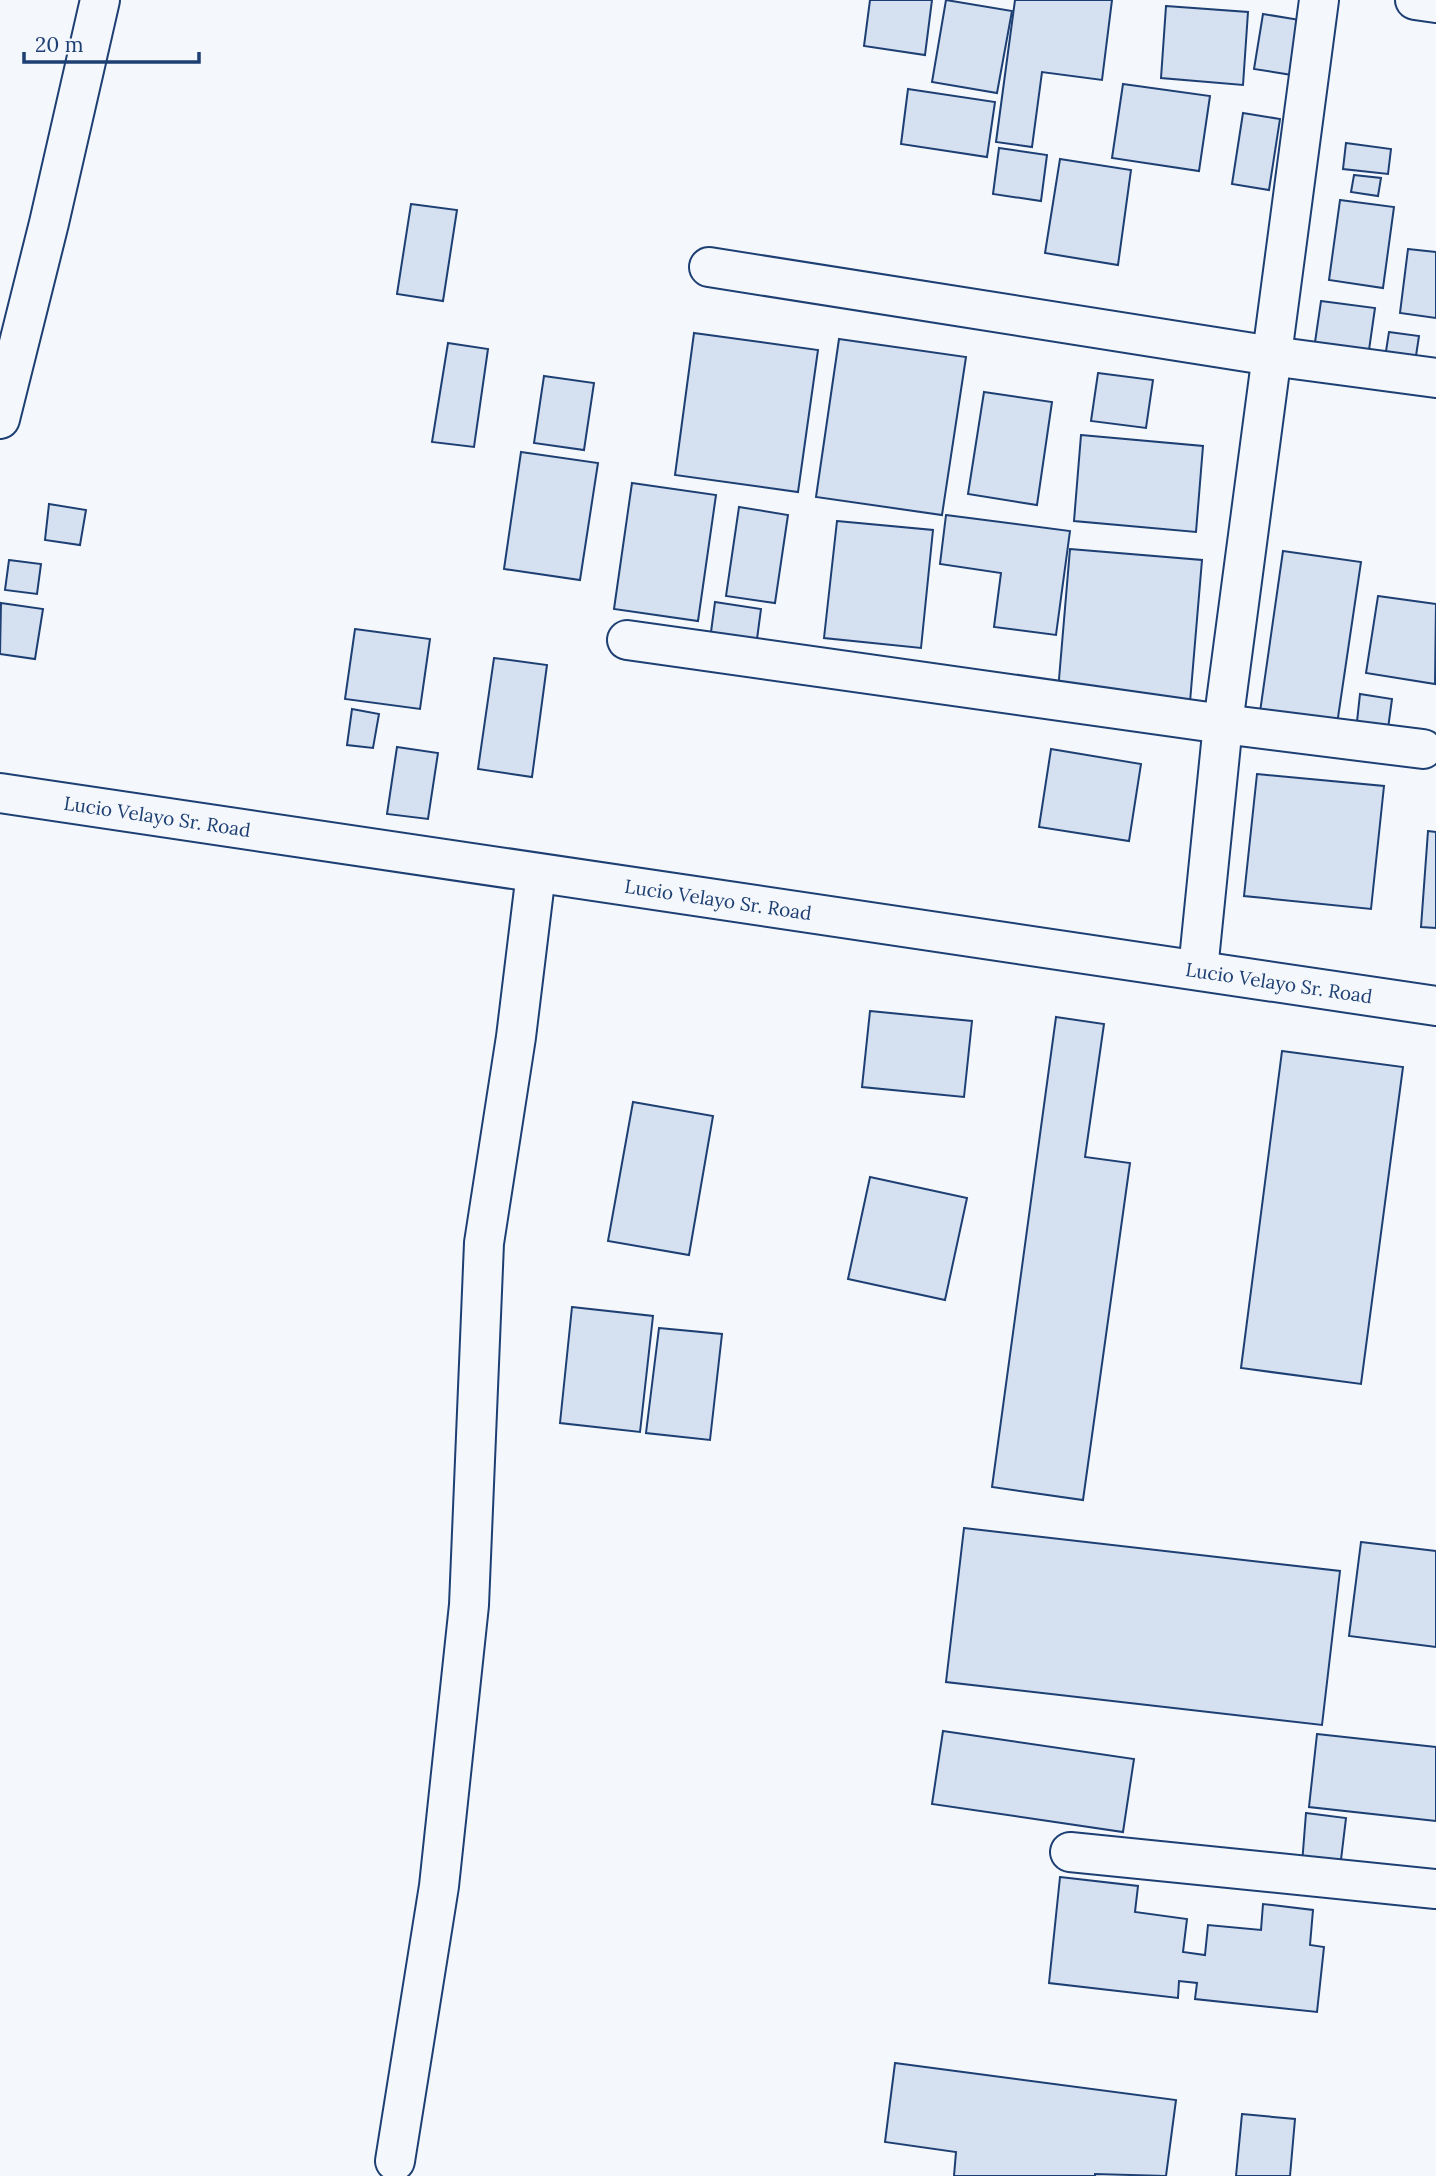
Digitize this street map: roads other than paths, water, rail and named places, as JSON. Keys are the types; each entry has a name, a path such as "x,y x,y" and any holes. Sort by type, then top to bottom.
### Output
{"street":[{"path":"0,419 49,223 100,0"},
{"path":"1198,970 1223,724 1319,0"},
{"path":"1415,0 1436,3"},
{"path":"709,268 1272,356 1436,378"},
{"path":"627,640 1223,724 1423,749"},
{"name":"Lucio Velayo Sr. Road","path":"0,793 1436,1006"},
{"path":"395,2161 442,1859 469,1605 484,1243 516,1037 536,873"},
{"path":"1070,1852 1436,1889"}]}
